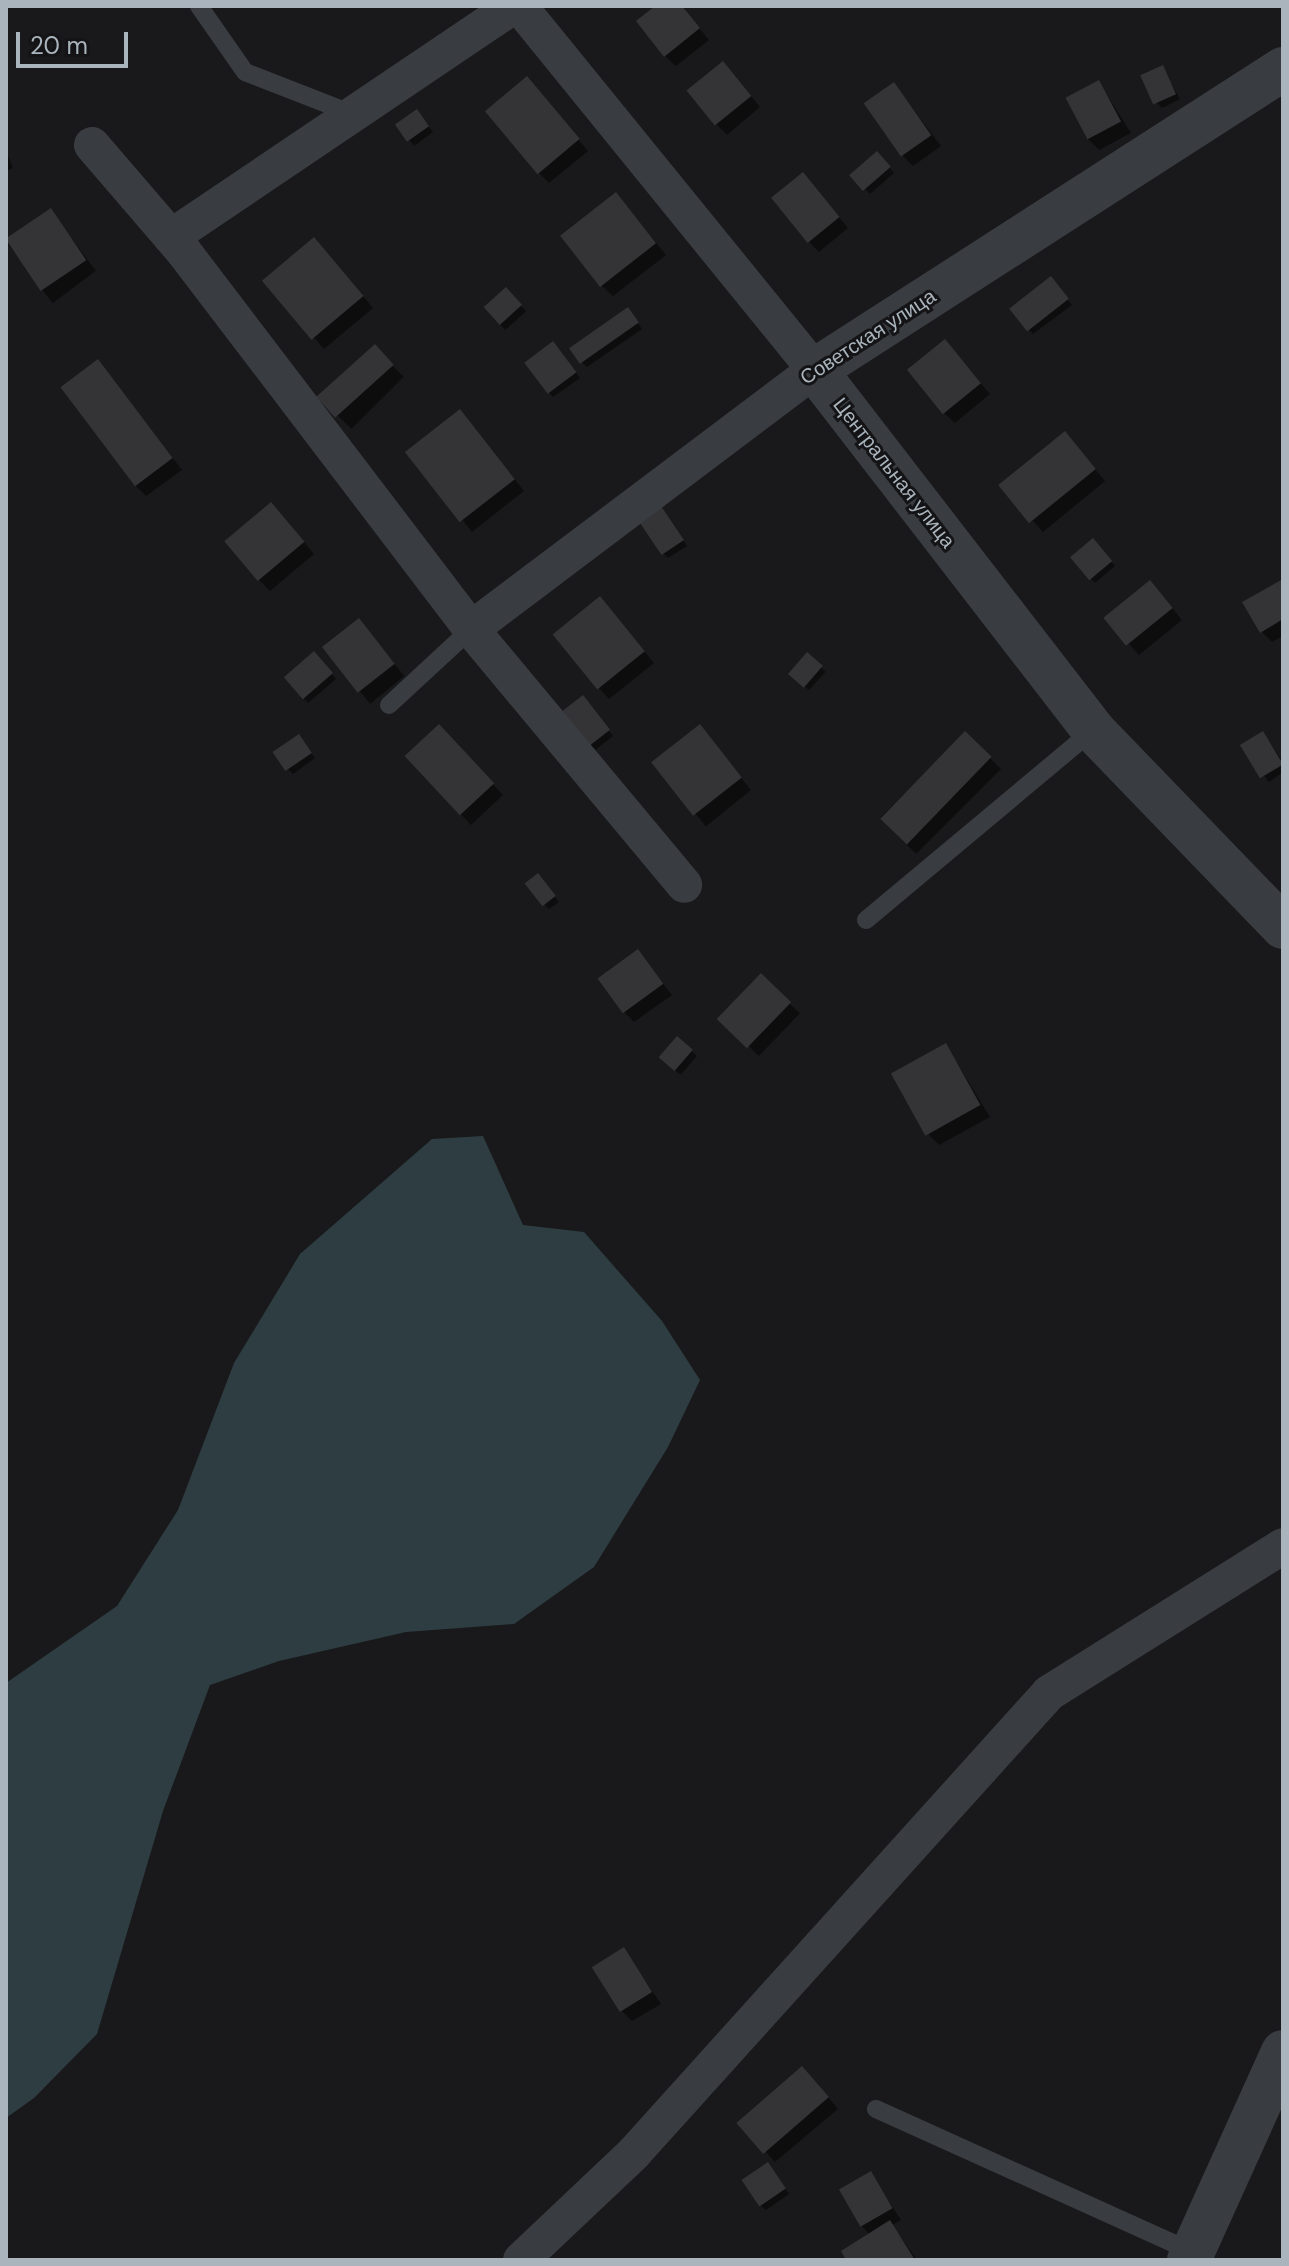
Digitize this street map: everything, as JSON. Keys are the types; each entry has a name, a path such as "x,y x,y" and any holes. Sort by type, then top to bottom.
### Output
{"street":[{"path":"171,237 513,6"},
{"name":"Центральная улица","path":"519,6 815,370 1093,730 1283,927"},
{"name":"Советская улица","path":"471,629 815,370 1283,69"},
{"path":"92,145 171,237 471,629 684,885"},
{"path":"521,2260 634,2153 1049,1693 1283,1546"},
{"path":"1191,2256 1283,2052"}],"lane":[{"path":"199,6 245,72 353,114"},
{"path":"389,705 471,629"},
{"path":"866,920 1093,730"},
{"path":"876,2109 1191,2256"}],"shaded area":[{"path":"483,1136 523,1225 584,1232 662,1321 700,1380 668,1447 594,1567 514,1624 406,1632 279,1661 210,1685 163,1811 97,2034 34,2098 6,2118 6,1683 117,1606 178,1510 234,1363 300,1254 432,1139"}],"building":[{"path":"655,6 682,6 700,28 664,57 636,21"},
{"path":"723,61 751,96 715,126 686,91"},
{"path":"1163,65 1176,94 1153,104 1140,75"},
{"path":"527,76 580,139 538,174 485,111"},
{"path":"1099,80 1121,121 1088,139 1065,98"},
{"path":"894,82 931,135 901,156 864,103"},
{"path":"417,109 429,126 407,142 395,124"},
{"path":"877,151 891,167 863,191 849,175"},
{"path":"803,172 840,217 808,243 771,198"},
{"path":"616,192 656,243 600,287 560,236"},
{"path":"51,208 86,260 41,291 6,238"},
{"path":"314,237 363,296 311,340 262,281"},
{"path":"1051,276 1069,299 1027,331 1009,309"},
{"path":"506,287 522,305 500,325 484,307"},
{"path":"628,307 639,323 580,364 569,348"},
{"path":"945,339 981,383 943,414 907,370"},
{"path":"553,341 576,372 548,394 524,363"},
{"path":"375,344 394,365 335,418 316,397"},
{"path":"98,359 173,458 135,486 60,387"},
{"path":"460,409 515,479 460,522 405,452"},
{"path":"1065,431 1096,469 1029,523 998,485"},
{"path":"271,502 304,542 258,581 224,541"},
{"path":"661,506 684,540 662,555 639,521"},
{"path":"1093,538 1112,561 1089,580 1070,557"},
{"path":"1283,579 1283,619 1260,633 1242,602"},
{"path":"1150,580 1173,608 1126,646 1103,618"},
{"path":"600,596 645,651 597,690 553,634"},
{"path":"359,618 395,664 358,693 322,647"},
{"path":"314,651 333,673 303,699 284,677"},
{"path":"807,652 823,666 804,688 788,674"},
{"path":"583,695 610,730 587,748 560,713"},
{"path":"439,724 494,783 460,815 405,756"},
{"path":"700,724 742,778 693,816 651,762"},
{"path":"965,731 992,757 907,844 880,819"},
{"path":"1263,731 1283,764 1260,778 1240,745"},
{"path":"299,734 312,753 285,771 272,752"},
{"path":"538,873 556,896 542,906 525,883"},
{"path":"638,949 663,984 623,1013 598,978"},
{"path":"761,973 791,1002 747,1048 717,1019"},
{"path":"677,1036 693,1050 674,1071 659,1057"},
{"path":"946,1043 980,1105 925,1136 891,1074"},
{"path":"624,1947 652,1992 620,2012 592,1967"},
{"path":"802,2066 829,2097 763,2154 736,2123"},
{"path":"768,2162 786,2189 759,2206 741,2180"},
{"path":"871,2171 892,2208 860,2227 839,2190"},
{"path":"890,2220 915,2260 846,2260 841,2251"}]}
